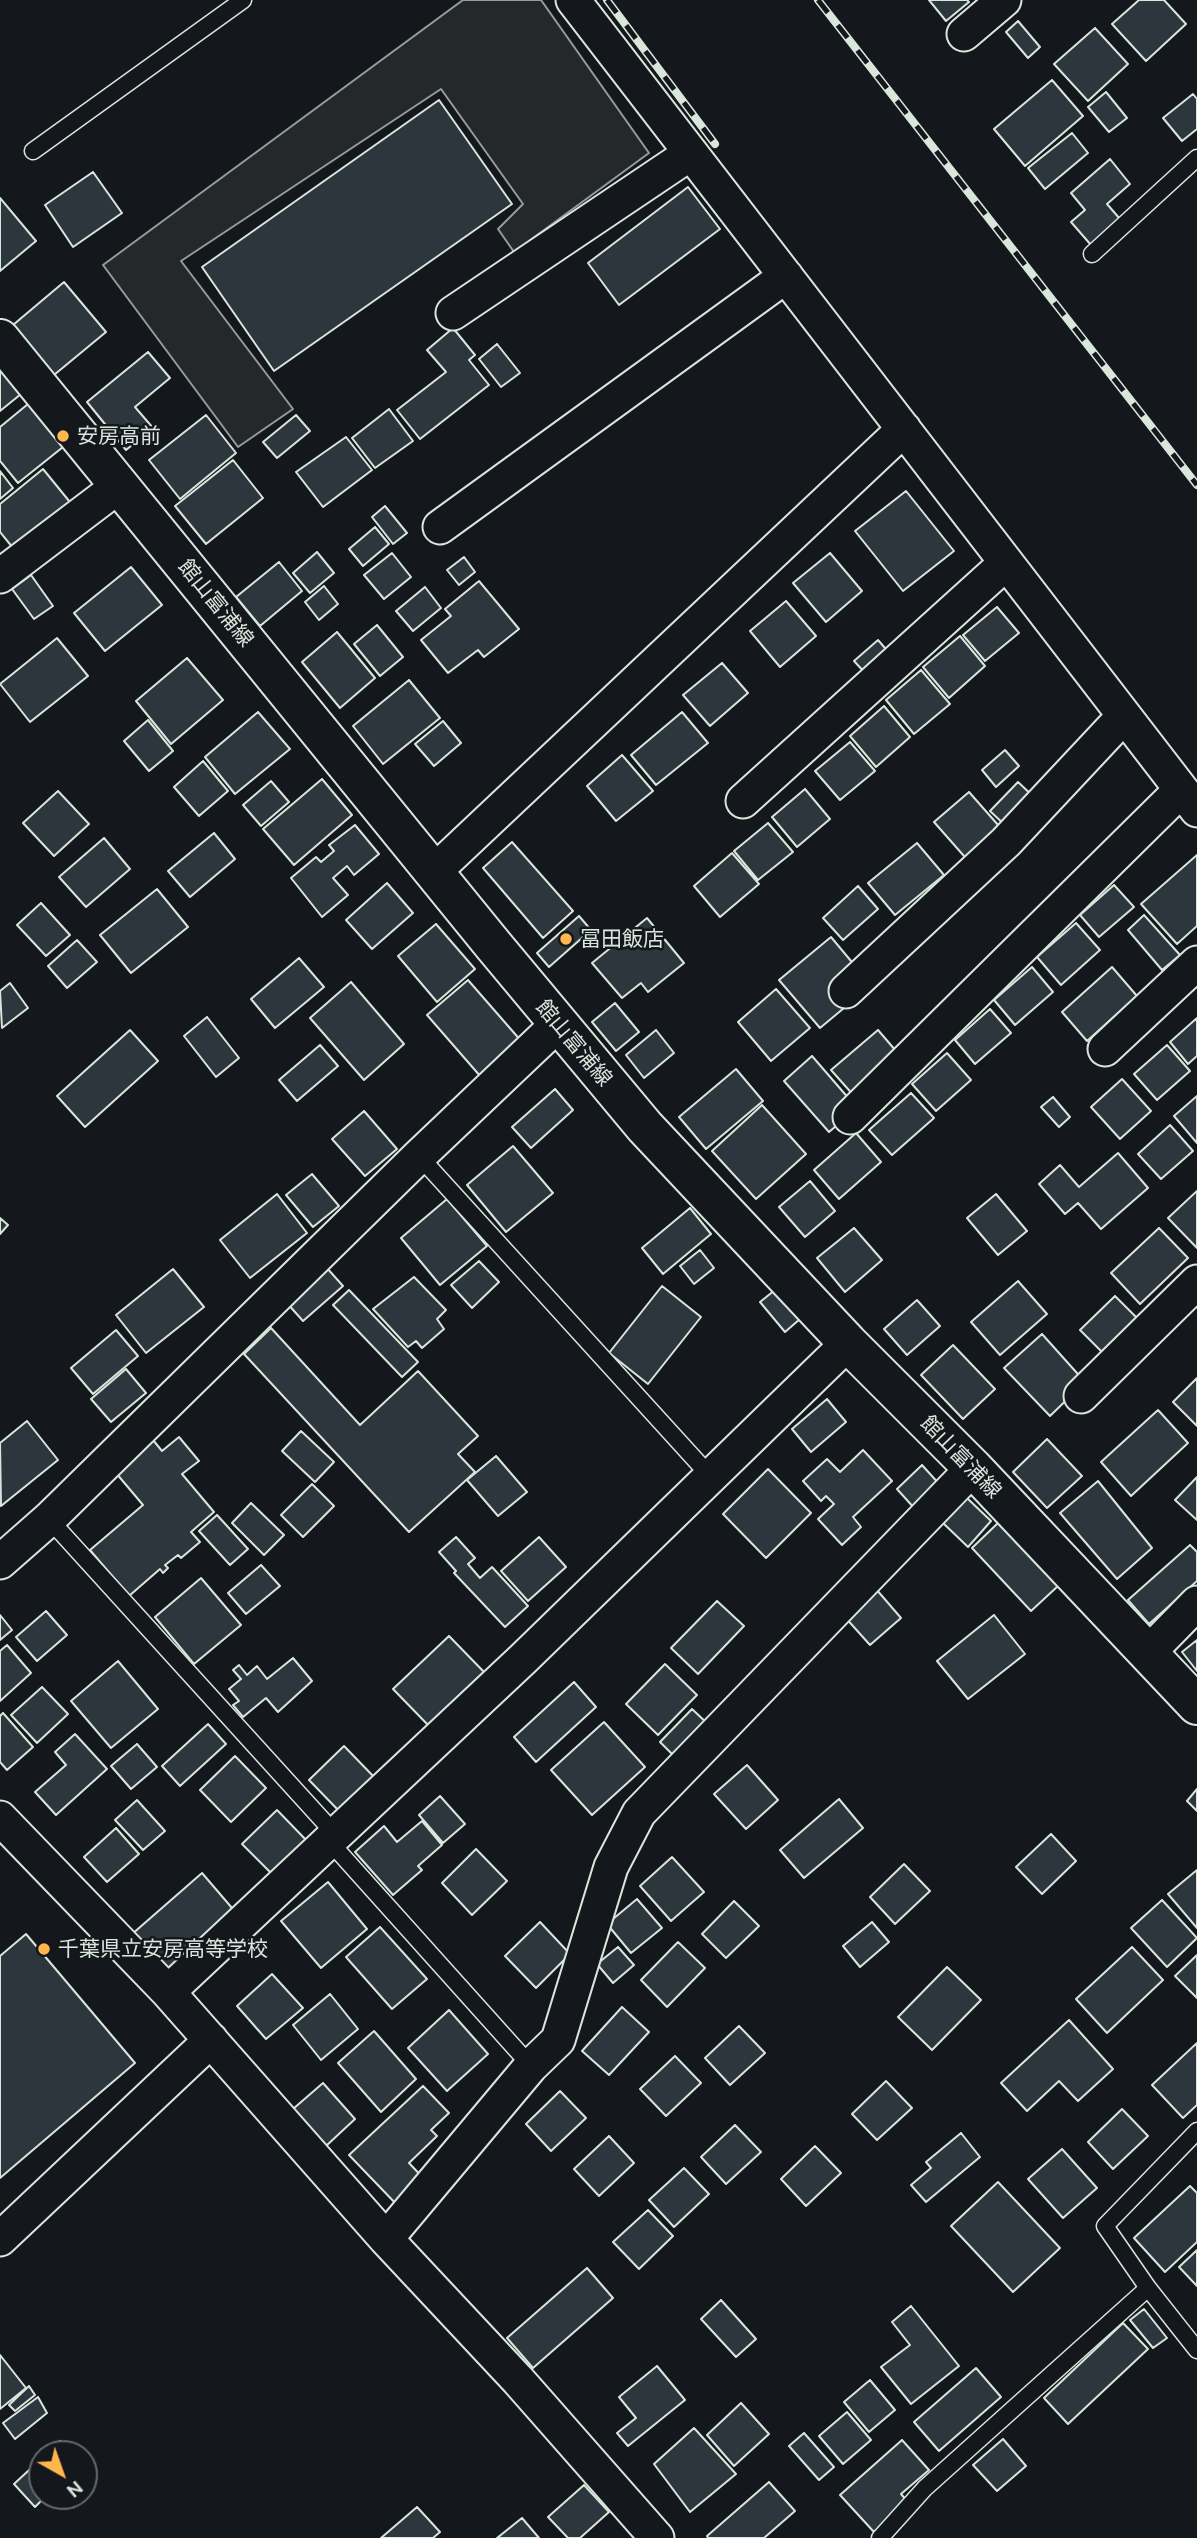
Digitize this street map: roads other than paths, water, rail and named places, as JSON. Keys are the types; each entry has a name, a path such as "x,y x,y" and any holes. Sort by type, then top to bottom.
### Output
{"main road":[{"name":"館山富浦線","path":"0,339 645,1127 848,1343 973,1468 1197,1705"}],"street":[{"path":"573,0 1189,800 850,1117"},
{"path":"964,34 1004,0"},
{"path":"453,313 691,152"},
{"path":"440,527 786,276"},
{"path":"435,871 904,429"},
{"path":"0,576 120,485"},
{"path":"743,801 1006,563"},
{"path":"846,991 1006,842 1124,716"},
{"path":"1105,1049 1197,963"},
{"path":"0,1562 49,1519 419,1156 558,1024"},
{"path":"1080,1396 1197,1282"},
{"path":"168,1992 333,1839 848,1343"},
{"path":"386,2239 531,2066 558,2040 611,1867 639,1814 973,1468"},
{"path":"1148,1653 1197,1604"},
{"path":"0,1818 168,1992 386,2239 518,2380 657,2538"},
{"path":"0,2239 211,2040"}],"lane":[{"path":"33,150 243,0"},
{"path":"1092,254 1197,158"},
{"path":"419,1156 711,1477"},
{"path":"49,1519 531,2066"},
{"path":"1197,2132 1105,2226 1148,2288 1197,2350"},
{"path":"880,2538 925,2488 1148,2288"}],"railway":[{"path":"607,0 715,144"},
{"path":"818,0 1197,485"}],"place":[{"name":"安房高前","path":"63,436"},
{"name":"冨田飯店","path":"566,939"},
{"name":"千葉県立安房高等学校","path":"44,1949"}]}
